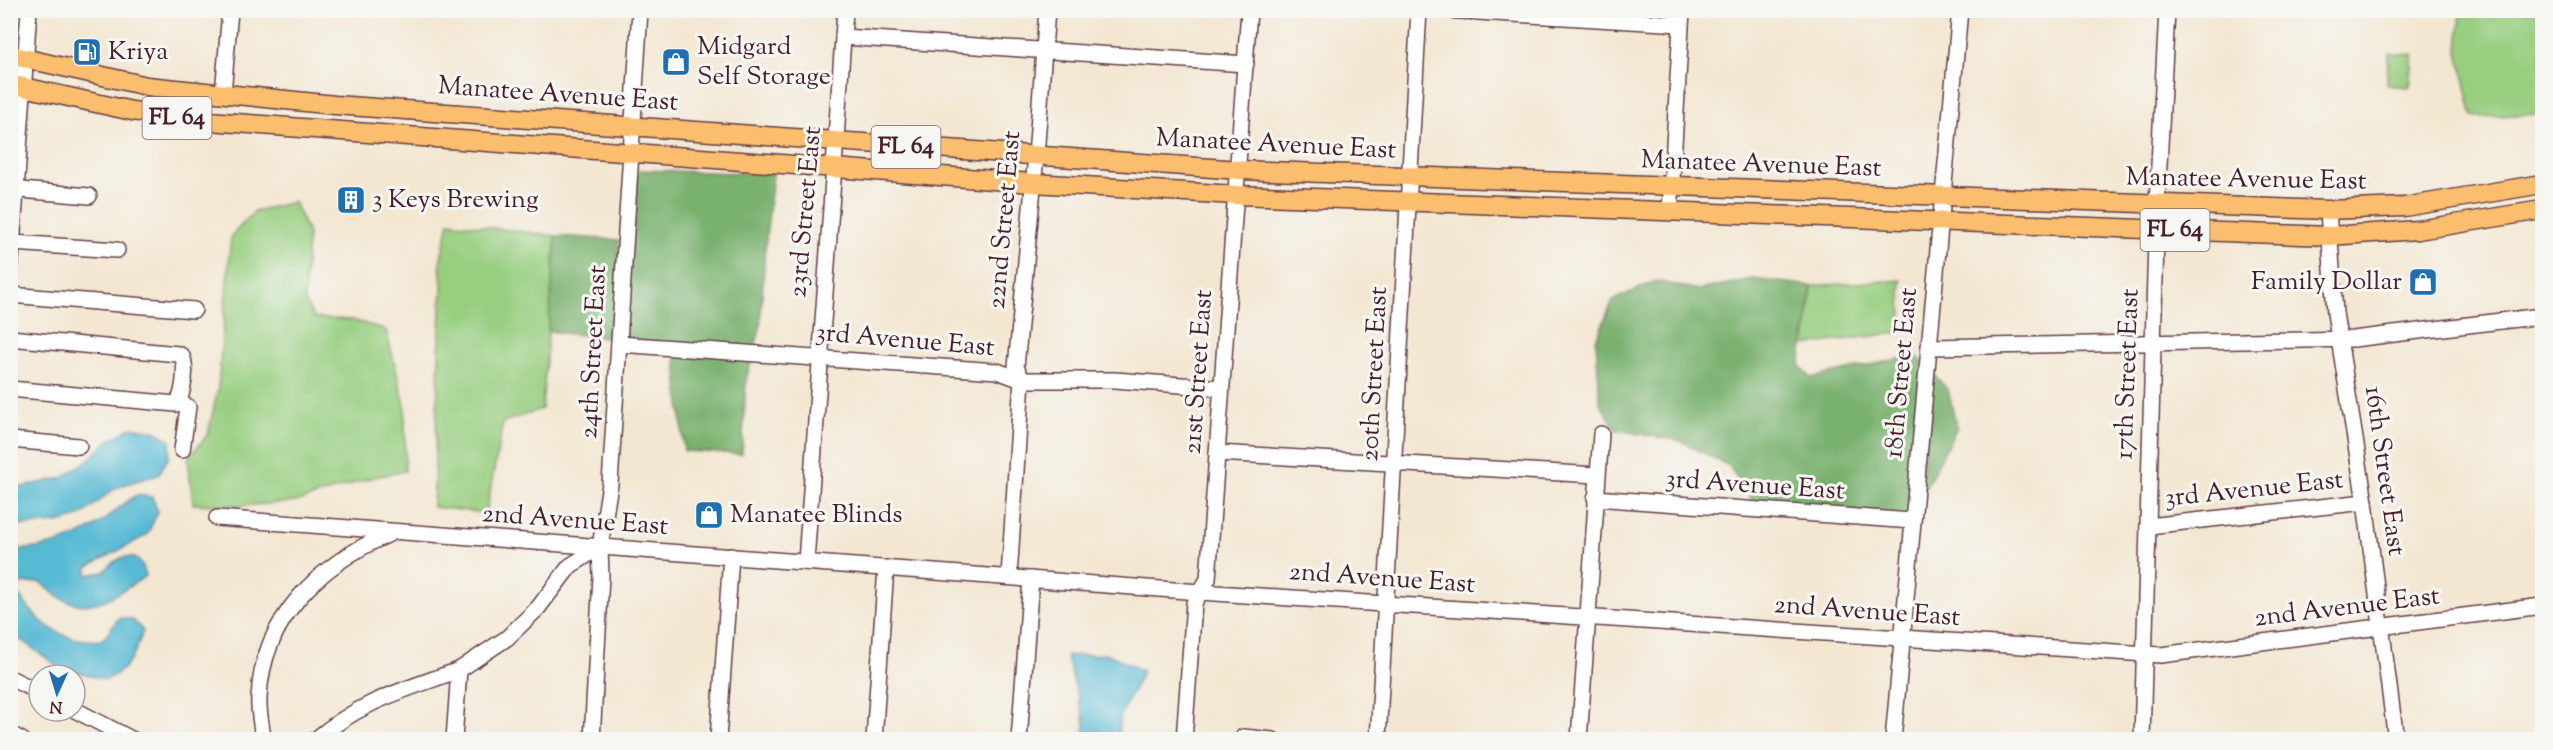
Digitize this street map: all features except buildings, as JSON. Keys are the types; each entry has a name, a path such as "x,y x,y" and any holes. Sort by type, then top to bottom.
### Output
{"main road":[{"name":"Manatee Avenue East","path":"18,57 121,82 335,105 1240,170 2328,210 2404,207 2542,184"},
{"name":"Manatee Avenue East","path":"17,86 102,106 161,116 1033,183 1236,195 2329,236 2418,230 2542,210"}],"street":[{"path":"10,274 13,243 18,57 28,10"},
{"path":"224,94 230,10"},
{"name":"24th Street East","path":"592,740 601,576 600,547 610,484 640,10"},
{"name":"23rd Street East","path":"806,562 845,10"},
{"name":"22nd Street East","path":"1009,577 1022,380 1016,367 1047,10"},
{"name":"21st Street East","path":"1184,737 1194,603 1208,579 1236,195 1240,170 1249,10"},
{"name":"20th Street East","path":"1378,740 1419,10"},
{"path":"1443,10 1682,17 1670,212"},
{"name":"18th Street East","path":"1893,740 1960,10"},
{"name":"17th Street East","path":"2142,740 2157,204 2167,10"},
{"path":"843,37 1246,64"},
{"path":"13,189 88,196"},
{"name":"16th Street East","path":"2328,210 2335,312 2365,502 2396,740"},
{"path":"13,243 117,250"},
{"path":"10,295 194,310"},
{"path":"1929,347 2340,339 2542,316"},
{"path":"10,338 178,354 184,360 179,402"},
{"name":"3rd Avenue East","path":"619,344 997,371 1022,380 1115,380 1221,388"},
{"path":"10,389 173,405 179,402"},
{"path":"179,402 188,407 182,450"},
{"path":"1579,740 1600,434"},
{"path":"10,440 79,446"},
{"path":"1217,453 1597,475"},
{"name":"3rd Avenue East","path":"1596,498 1912,521"},
{"name":"3rd Avenue East","path":"2148,526 2365,502"},
{"name":"2nd Avenue East","path":"217,518 1200,592 2145,654 2171,654 2542,606"},
{"path":"263,740 259,699 261,676 272,638 279,624 308,586 330,567 359,547 392,532"},
{"path":"315,740 335,723 376,699 459,670 507,638 538,608 570,566 600,547"},
{"path":"718,740 731,556"},
{"path":"873,740 886,568"},
{"path":"1019,740 1031,579"},
{"path":"454,740 459,670"},
{"path":"10,678 27,686"},
{"path":"87,716 133,740"},
{"path":"10,734 20,739"},
{"path":"1243,737 1273,740"}],"green space":[{"path":"2461,11 2542,11 2542,114 2473,117 2458,52"},
{"path":"2389,53 2413,55 2410,87 2386,85"},
{"path":"639,170 773,174 760,329 746,380 742,454 684,451 675,347 625,340 631,222"},
{"path":"294,202 308,233 304,299 314,318 352,320 386,330 405,405 405,471 374,477 296,502 235,506 193,504 188,459 208,434 218,389 231,236 255,211"},
{"path":"449,222 556,236 542,409 503,422 486,513 433,507 442,285 440,263"},
{"path":"556,236 619,240 614,339 548,331"},
{"path":"1752,279 1812,286 1800,366 1811,378 1916,355 1922,362 1907,515 1755,504 1729,466 1681,441 1617,430 1600,403 1596,340 1613,300 1656,281 1698,290"},
{"path":"1901,280 1902,332 1805,345 1812,286"},
{"path":"1932,372 1948,390 1957,427 1919,501"}],"water":[{"path":"132,427 154,431 171,440 169,457 158,475 118,487 86,512 67,521 11,526 11,489 62,478 89,459 108,441"},
{"path":"137,495 152,497 158,512 147,535 88,567 87,575 104,572 116,561 128,557 139,561 146,576 106,600 81,605 68,602 55,595 41,582 19,584 18,595 40,620 65,636 75,639 101,640 119,618 132,619 143,631 134,654 121,670 106,680 87,675 87,663 53,663 11,633 11,549 36,548 62,542 87,531"},
{"path":"1108,654 1143,671 1120,717 1118,739 1084,739 1085,722 1066,656"}],"place":[{"name":"Kriya","path":"87,52"},
{"name":"Midgard Self Storage","path":"676,62"},
{"name":"3 Keys Brewing","path":"351,200"},
{"name":"Family Dollar","path":"2423,282"},
{"name":"Manatee Blinds","path":"709,515"}]}
